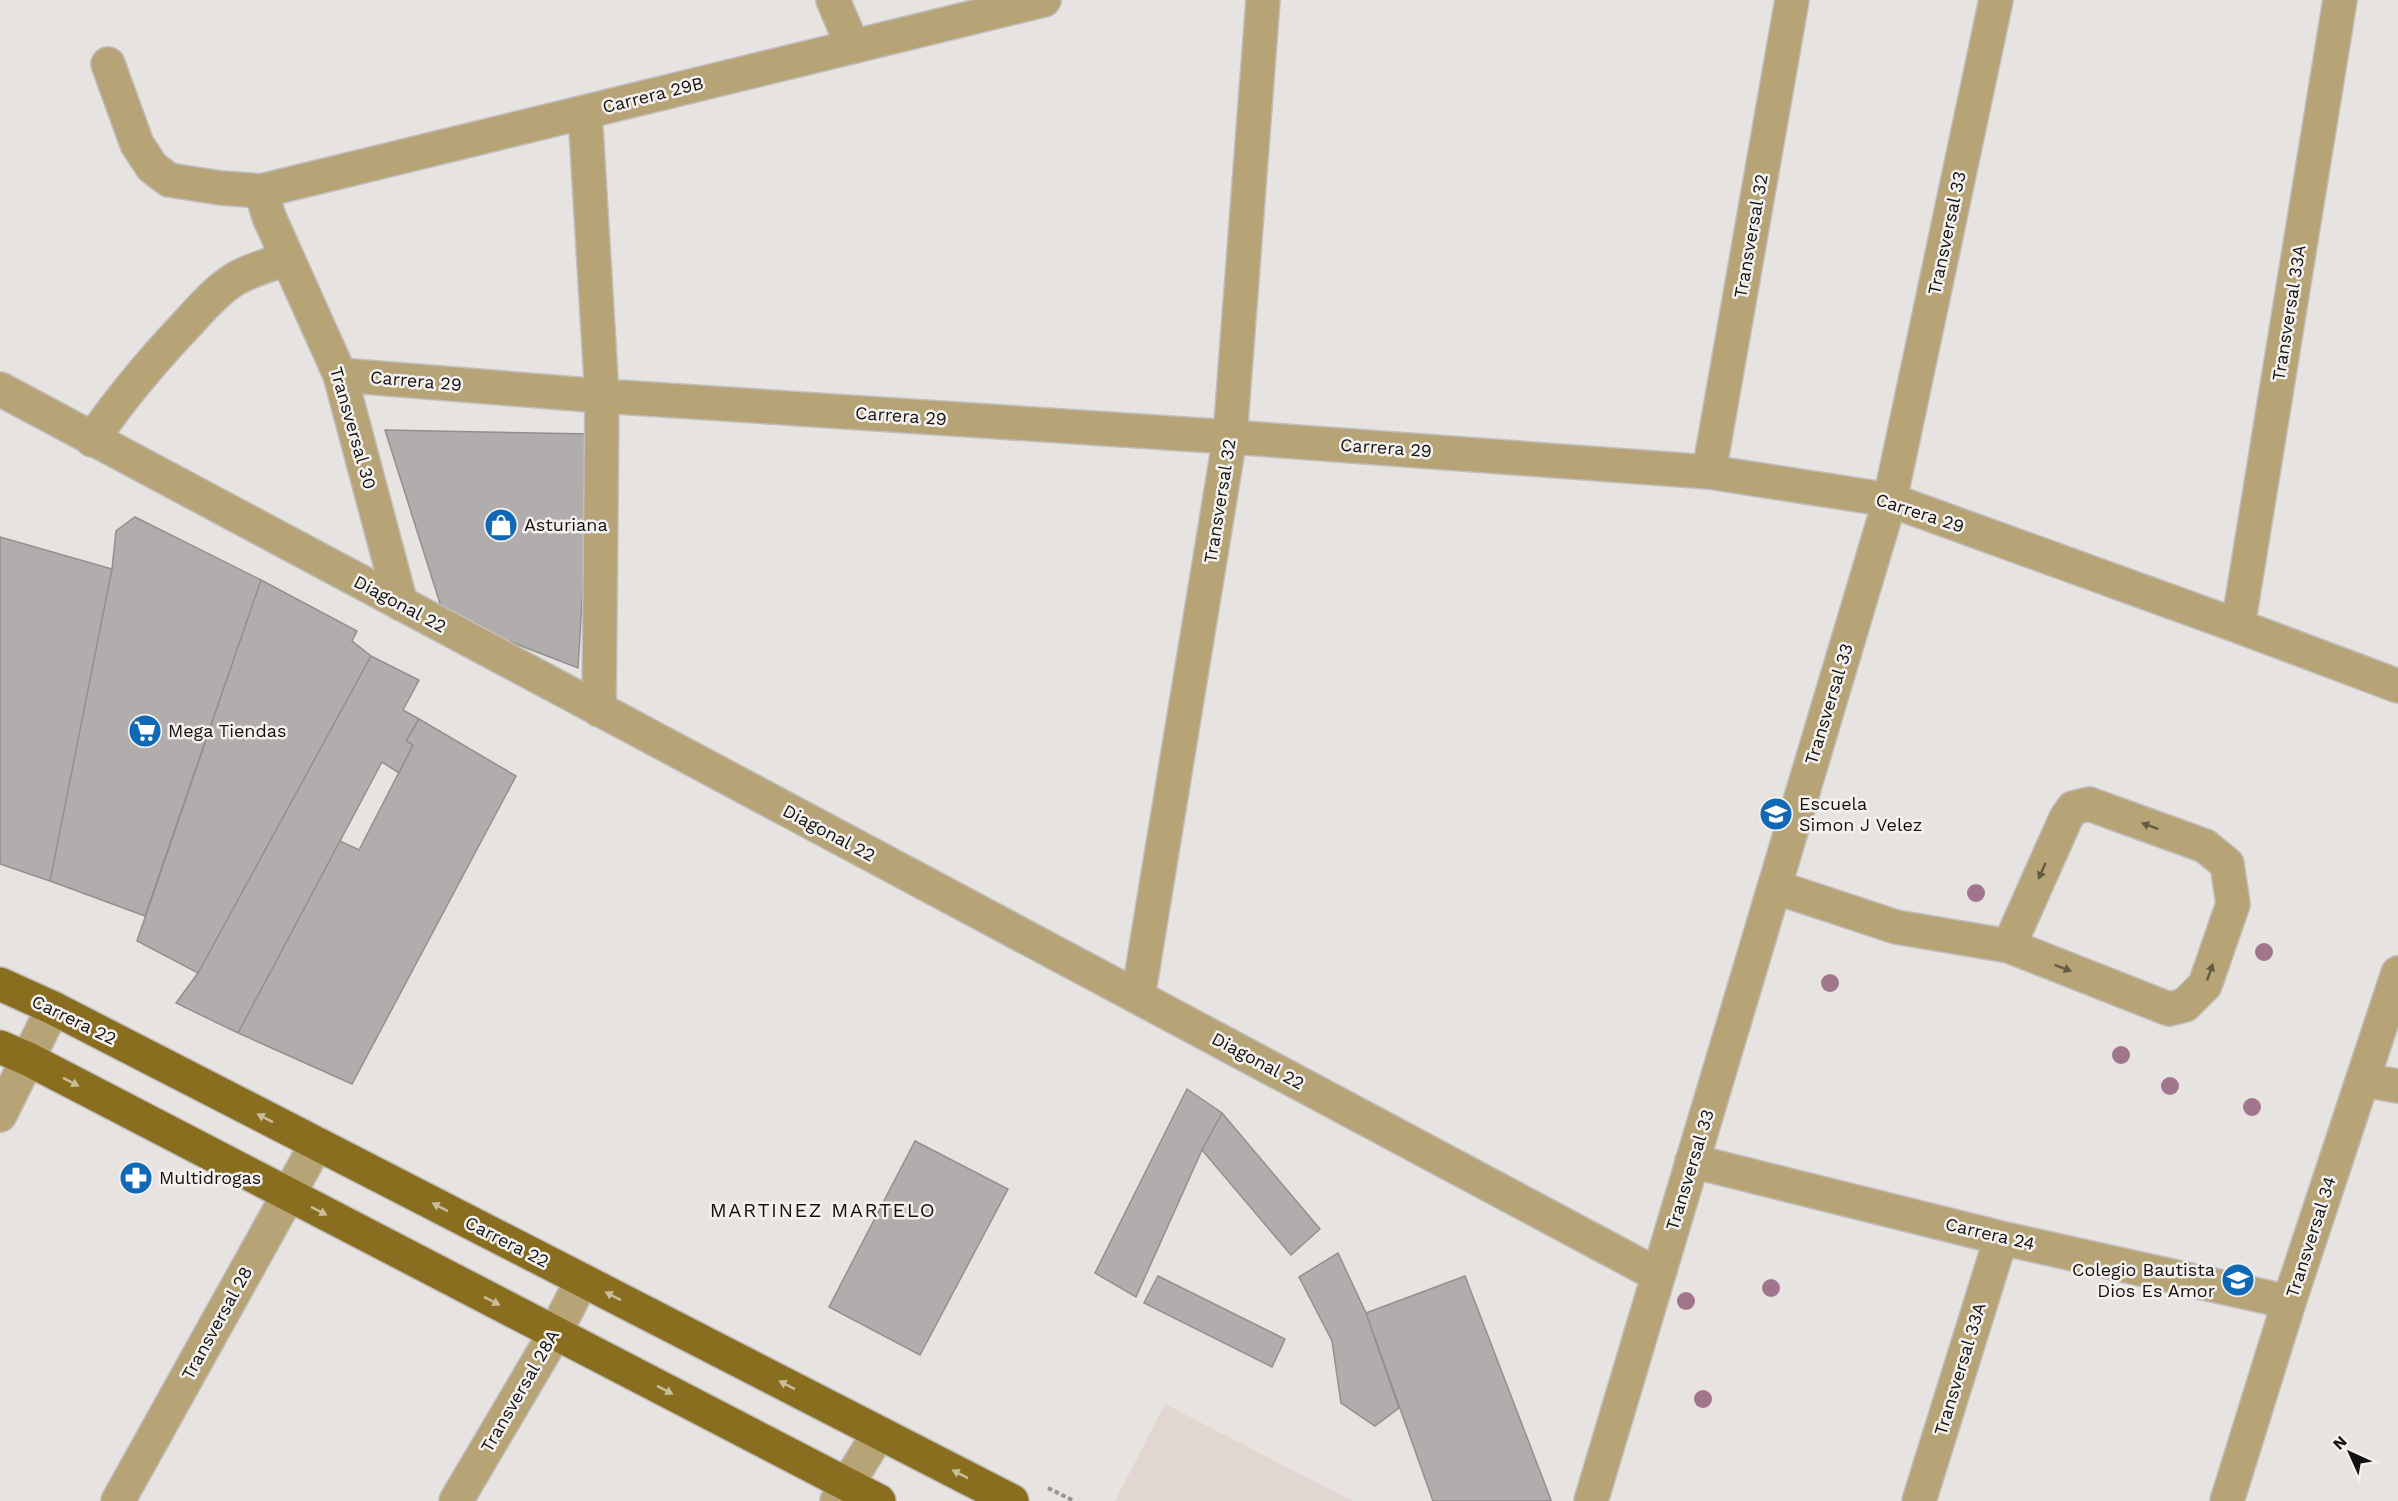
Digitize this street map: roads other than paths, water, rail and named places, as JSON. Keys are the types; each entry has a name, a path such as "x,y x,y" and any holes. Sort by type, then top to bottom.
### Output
{"main road":[{"name":"Carrera 22","path":"0,984 53,1008 1012,1501"},
{"path":"14,1053 555,1333 842,1493 879,1501"}],"street":[{"path":"833,0 853,46"},
{"name":"Carrera 29B","path":"108,64 137,144 152,167 169,180 261,191 1044,0"},
{"name":"Transversal 32","path":"1138,997 1230,437 1263,0"},
{"name":"Transversal 32","path":"1709,472 1792,0"},
{"name":"Transversal 33","path":"1591,1501 1890,500 1996,0"},
{"name":"Transversal 33A","path":"2238,626 2340,0"},
{"path":"585,112 602,396 599,710"},
{"name":"Transversal 30","path":"261,191 269,218 340,375 401,604"},
{"path":"92,440 131,387 206,304 231,281 288,259"},
{"name":"Carrera 29","path":"340,375 602,396 1230,437 1709,472 1890,500 2398,686"},
{"name":"Diagonal 22","path":"0,389 1659,1275"},
{"path":"1775,887 1896,927 2008,946 2169,1009 2185,1005 2205,985 2233,904 2227,864 2205,846 2195,842 2089,804 2073,808 2066,818 2008,946"},
{"name":"Transversal 34","path":"2227,1501 2289,1302 2398,973"},
{"path":"0,1115 14,1053 53,1008"},
{"path":"2363,1080 2398,1086"},
{"name":"Transversal 28","path":"118,1501 316,1144"},
{"name":"Carrera 24","path":"1692,1161 2001,1238 2289,1302"},
{"name":"Transversal 33A","path":"1920,1501 2001,1238"},
{"name":"Transversal 28A","path":"456,1501 555,1333 582,1280"},
{"path":"842,1493 879,1433"}],"place":[{"name":"Asturiana","path":"501,525"},
{"name":"Mega Tiendas","path":"145,731"},
{"name":"Escuela Simon J Velez","path":"1776,814"},
{"name":"Multidrogas","path":"136,1178"},
{"name":"Colegio Bautista Dios Es Amor","path":"2238,1280"}],"district":[{"name":"MARTINEZ MARTELO","path":"823,1210"}]}
